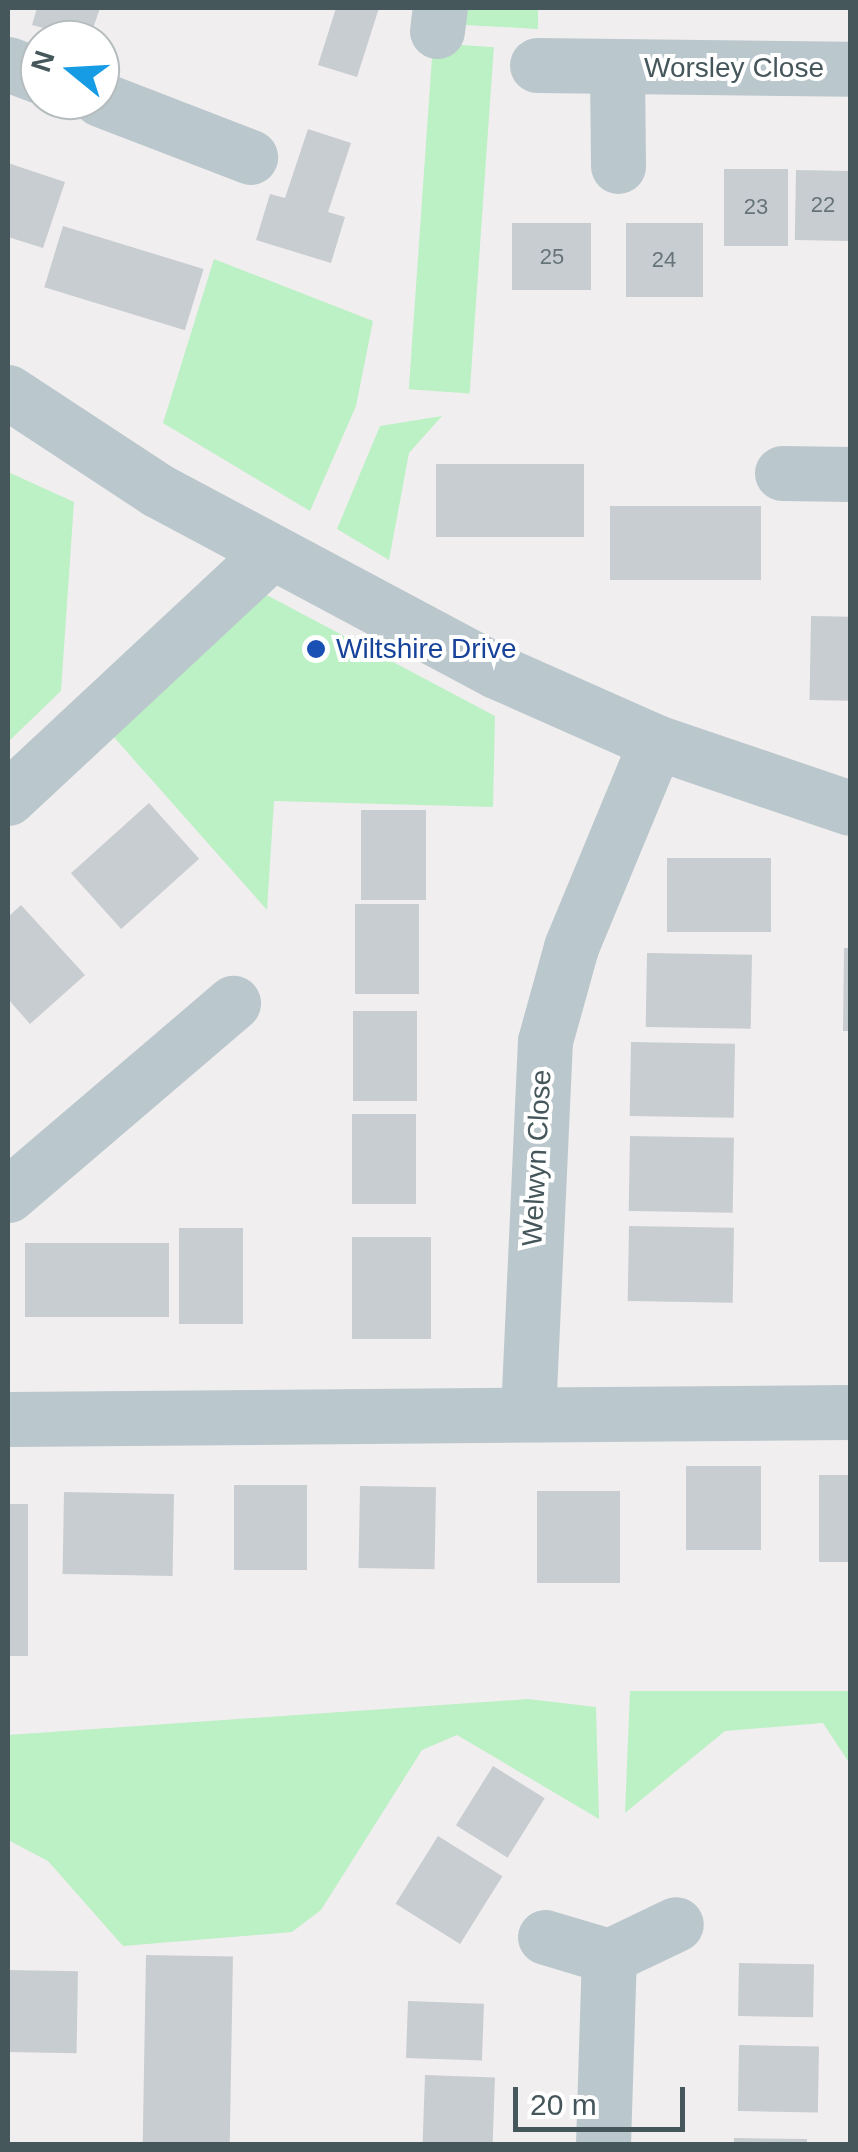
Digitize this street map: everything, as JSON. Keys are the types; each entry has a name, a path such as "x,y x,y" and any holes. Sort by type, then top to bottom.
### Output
{"street":[{"name":"Worsley Close","path":"537,66 850,69"},
{"name":"Worsley Close","path":"617,68 618,166"},
{"path":"120,108 250,157"},
{"path":"8,392 272,552 656,742 850,808"},
{"path":"782,473 850,474"},
{"path":"8,798 272,552"},
{"name":"Welwyn Close","path":"528,1414 544,1040 571,947 656,742"},
{"path":"8,1195 234,1003"},
{"path":"8,1419 850,1412"},
{"path":"545,1937 609,1956 676,1924"},
{"path":"602,2144 609,1956"}],"green space":[{"path":"467,8 538,8 538,29 465,25"},
{"path":"433,43 494,47 470,393 409,389"},
{"path":"214,259 373,321 356,406 310,511 163,423"},
{"path":"442,416 409,453 389,560 337,529 380,426"},
{"path":"8,472 74,502 61,691 8,742"},
{"path":"261,592 495,716 493,807 274,801 267,910 112,735"},
{"path":"630,1691 850,1691 850,1764 823,1723 725,1731 625,1813"},
{"path":"528,1699 596,1707 599,1819 457,1735 422,1750 321,1910 292,1932 123,1946 48,1861 8,1840 8,1735"}],"building":[{"path":"37,8 100,8 96,20 33,20"},
{"path":"336,8 379,8 357,77 318,65"},
{"path":"308,129 351,143 328,212 345,217 331,263 256,240 270,194 285,198"},
{"path":"8,163 65,182 43,248 8,237"},
{"path":"724,169 788,169 788,246 724,246"},
{"path":"796,170 850,171 849,241 795,240"},
{"path":"512,223 591,223 591,290 512,290"},
{"path":"626,223 703,223 703,297 626,297"},
{"path":"63,226 204,269 185,330 44,287"},
{"path":"436,464 584,464 584,537 436,537"},
{"path":"610,506 761,506 761,580 610,580"},
{"path":"811,616 850,617 849,701 810,700"},
{"path":"149,803 199,859 121,929 71,873"},
{"path":"361,810 426,810 426,900 361,900"},
{"path":"667,858 771,858 771,932 667,932"},
{"path":"355,904 419,904 419,994 355,994"},
{"path":"21,905 85,975 30,1024 8,999 8,917"},
{"path":"844,948 850,948 850,1031 843,1031"},
{"path":"647,953 752,955 751,1029 646,1027"},
{"path":"353,1011 417,1011 417,1101 353,1101"},
{"path":"631,1042 735,1044 734,1118 630,1116"},
{"path":"352,1114 416,1114 416,1204 352,1204"},
{"path":"630,1136 734,1138 733,1213 629,1211"},
{"path":"629,1226 734,1228 733,1303 628,1301"},
{"path":"179,1228 243,1228 243,1324 179,1324"},
{"path":"352,1237 431,1237 431,1339 352,1339"},
{"path":"25,1243 169,1243 169,1317 25,1317"},
{"path":"686,1466 761,1466 761,1550 686,1550"},
{"path":"819,1475 850,1475 850,1562 819,1562"},
{"path":"234,1485 307,1485 307,1570 234,1570"},
{"path":"360,1486 436,1487 435,1569 359,1568"},
{"path":"537,1491 620,1491 620,1583 537,1583"},
{"path":"64,1492 174,1494 173,1576 63,1574"},
{"path":"8,1504 28,1504 28,1656 8,1656"},
{"path":"493,1766 545,1798 508,1858 456,1825"},
{"path":"438,1836 502,1876 460,1944 396,1904"},
{"path":"146,1955 233,1957 230,2144 143,2144"},
{"path":"739,1963 814,1964 813,2017 738,2016"},
{"path":"8,1970 78,1971 77,2053 8,2052"},
{"path":"408,2001 484,2004 482,2061 406,2058"},
{"path":"739,2045 819,2046 818,2112 738,2111"},
{"path":"425,2075 495,2077 493,2144 423,2144"},
{"path":"734,2138 807,2139 807,2144 734,2144"}],"place":[{"name":"Wiltshire Drive","path":"316,649"}]}
